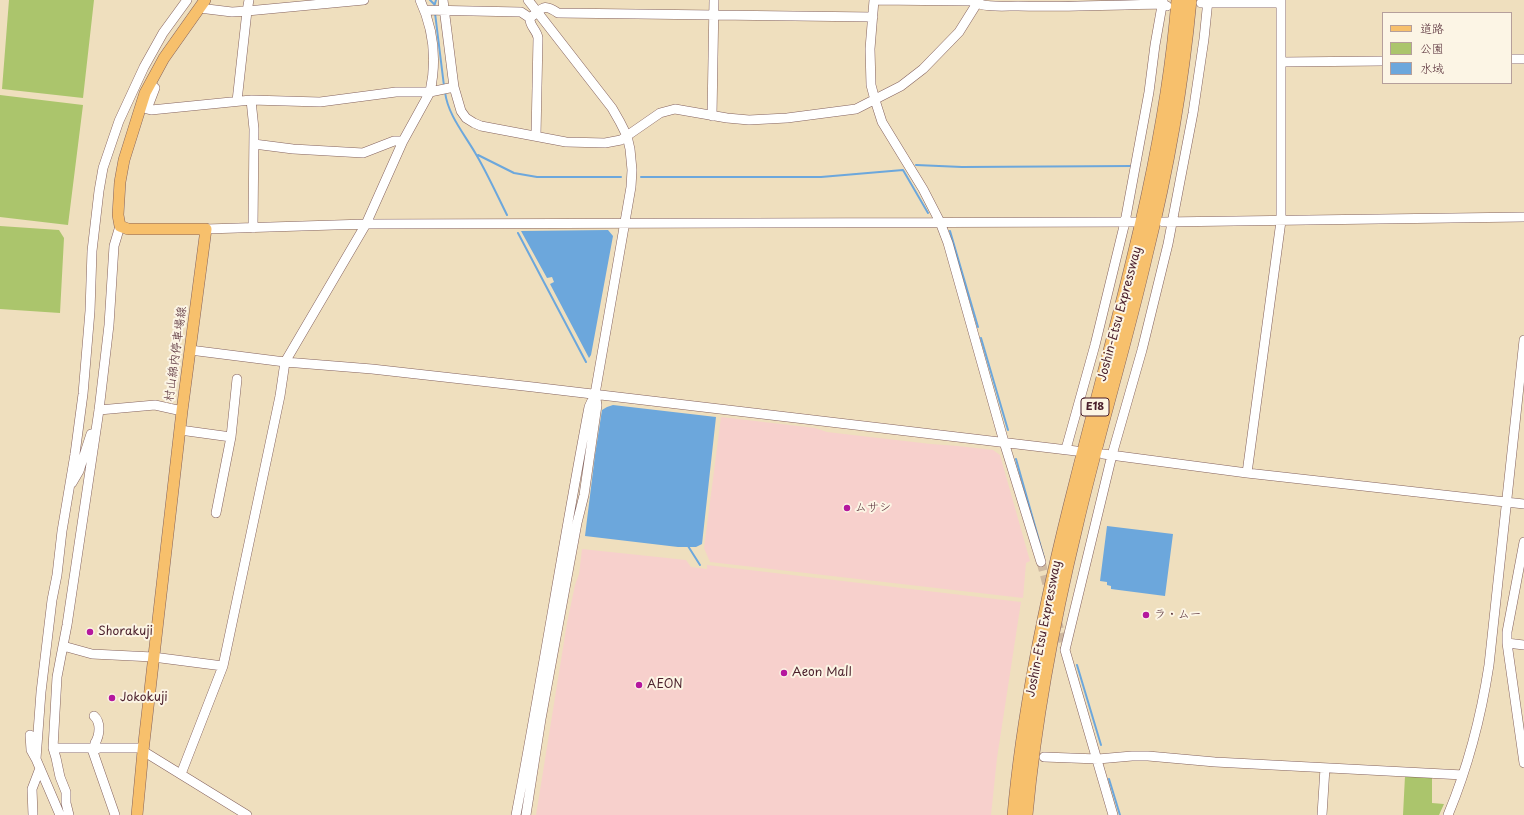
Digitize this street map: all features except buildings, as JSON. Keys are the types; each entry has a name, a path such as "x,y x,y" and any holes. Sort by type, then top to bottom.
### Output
{"highway":[{"name":"Joshin-Etsu Expressway","path":"1026,815 1037,722 1057,608 1083,496 1138,288 1155,217 1169,152 1181,82 1202,1"},
{"name":"Joshin-Etsu Expressway","path":"1014,815 1026,722 1045,613 1074,488 1128,284 1145,213 1165,111 1174,48 1168,2"}],"main road":[{"path":"202,4 164,58 139,109 124,160 119,191 118,221 120,226 128,229 206,229"},
{"name":"村山綿内停車場線","path":"137,815 153,657 182,410 206,229"}],"street":[{"path":"36,759 41,692 50,616 83,394 90,311 94,222 103,168 119,121 144,67 163,33 187,0"},
{"path":"237,101 249,0"},
{"path":"202,4 232,12 364,0"},
{"path":"181,774 223,666 280,396 285,362 366,224 403,141 430,92 434,74 431,27 427,10 420,0"},
{"path":"443,0 448,88 466,118 474,123 576,143 606,143 621,140 664,112 679,110 712,116 749,120 787,118 856,109 902,86 923,69 959,32 978,2"},
{"path":"516,815 543,668 571,500 589,407 595,394 631,187 632,170 627,136 612,108 534,15 528,0"},
{"path":"712,116 714,0"},
{"path":"1041,562 1004,442 954,265 940,222 916,177 882,122 875,100 871,85 870,49 874,0 972,1 1031,6 1168,2 1155,46 1137,164 1130,222 1094,345 1066,449"},
{"path":"1113,815 1098,759 1065,650 1108,455 1142,350 1168,244 1168,222 1193,113 1204,39 1202,1 1281,2 1281,221 1247,472"},
{"path":"536,136 538,38 537,33 531,24 534,15 546,3 558,13 873,17"},
{"path":"427,10 521,12 534,15"},
{"path":"1512,59 1524,59"},
{"path":"1281,62 1382,61"},
{"path":"150,84 155,88 147,109 151,110 251,100 320,102 396,92 430,92 448,88"},
{"path":"251,100 254,144 253,228"},
{"path":"254,144 293,149 363,153 394,141 403,141"},
{"path":"1168,222 1524,218"},
{"path":"206,229 366,224 624,222 1130,222"},
{"path":"69,815 66,803 66,792 60,777 53,748 57,677 68,618 98,419 109,325 114,246 120,226"},
{"path":"1448,815 1472,748 1489,665 1524,340"},
{"path":"190,350 285,362 380,370 595,394 1076,450"},
{"path":"216,513 231,437 237,379"},
{"path":"526,815 541,719 577,523 584,495 597,405 595,394"},
{"path":"99,410 155,405 182,410"},
{"path":"69,488 79,472 92,431 98,419"},
{"path":"180,430 231,437"},
{"path":"1108,455 1524,504"},
{"path":"1524,542 1507,643 1524,763"},
{"path":"1507,643 1524,645"},
{"path":"63,646 92,654 153,657 223,666"},
{"path":"94,716 99,724 98,739 95,743 94,749 115,815"},
{"path":"30,735 31,750 60,815"},
{"path":"53,748 143,749 247,815"},
{"path":"1044,757 1098,759 1148,756 1215,762 1463,775"},
{"path":"33,815 32,790 40,768"},
{"path":"1322,815 1325,768"}],"shaded area":[{"path":"721,417 815,428 827,432 993,450 1000,455 1030,561 1026,563 1023,598 710,562 704,548"},
{"name":"Aeon Mall","path":"582,549 686,560 691,567 707,569 707,565 1021,602 997,758 991,815 536,815 567,623 575,585 579,574"}],"green space":[{"path":"9,0 94,0 83,98 2,89"},
{"path":"0,95 83,105 68,225 0,217"},
{"path":"0,226 59,230 64,238 60,313 0,309"},
{"path":"1405,776 1432,777 1432,803 1444,804 1439,815 1403,815"}],"water":[{"path":"608,230 613,236 591,355 589,358 550,284 554,282 552,277 547,278 521,231"},
{"path":"613,405 716,417 702,544 696,547 678,547 585,536 602,410"},
{"path":"1107,526 1173,534 1165,596 1111,589 1111,586 1107,585 1107,582 1100,581"}],"waterway":[{"path":"430,0 434,4"},
{"path":"434,7 436,0"},
{"path":"435,13 444,86"},
{"path":"445,92 450,109 458,126 473,148 507,215"},
{"path":"478,155 514,173 537,177 621,177"},
{"path":"916,165 962,167 1132,166"},
{"path":"641,177 821,177 903,170 928,213"},
{"path":"950,231 978,327"},
{"path":"518,233 586,362"},
{"path":"981,338 1008,430"},
{"path":"1016,459 1044,558"},
{"path":"688,546 700,565"},
{"path":"1077,665 1101,745"},
{"path":"1109,779 1120,815"}],"tunnel":[{"path":"1041,562 1049,592"},
{"path":"1057,620 1065,650"}],"place":[{"name":"ムサシ","path":"847,508"},
{"name":"ラ・ムー","path":"1146,615"},
{"name":"Shorakuji","path":"90,632"},
{"name":"Aeon Mall","path":"784,673"},
{"name":"AEON","path":"639,685"},
{"name":"Jokokuji","path":"112,698"}]}
